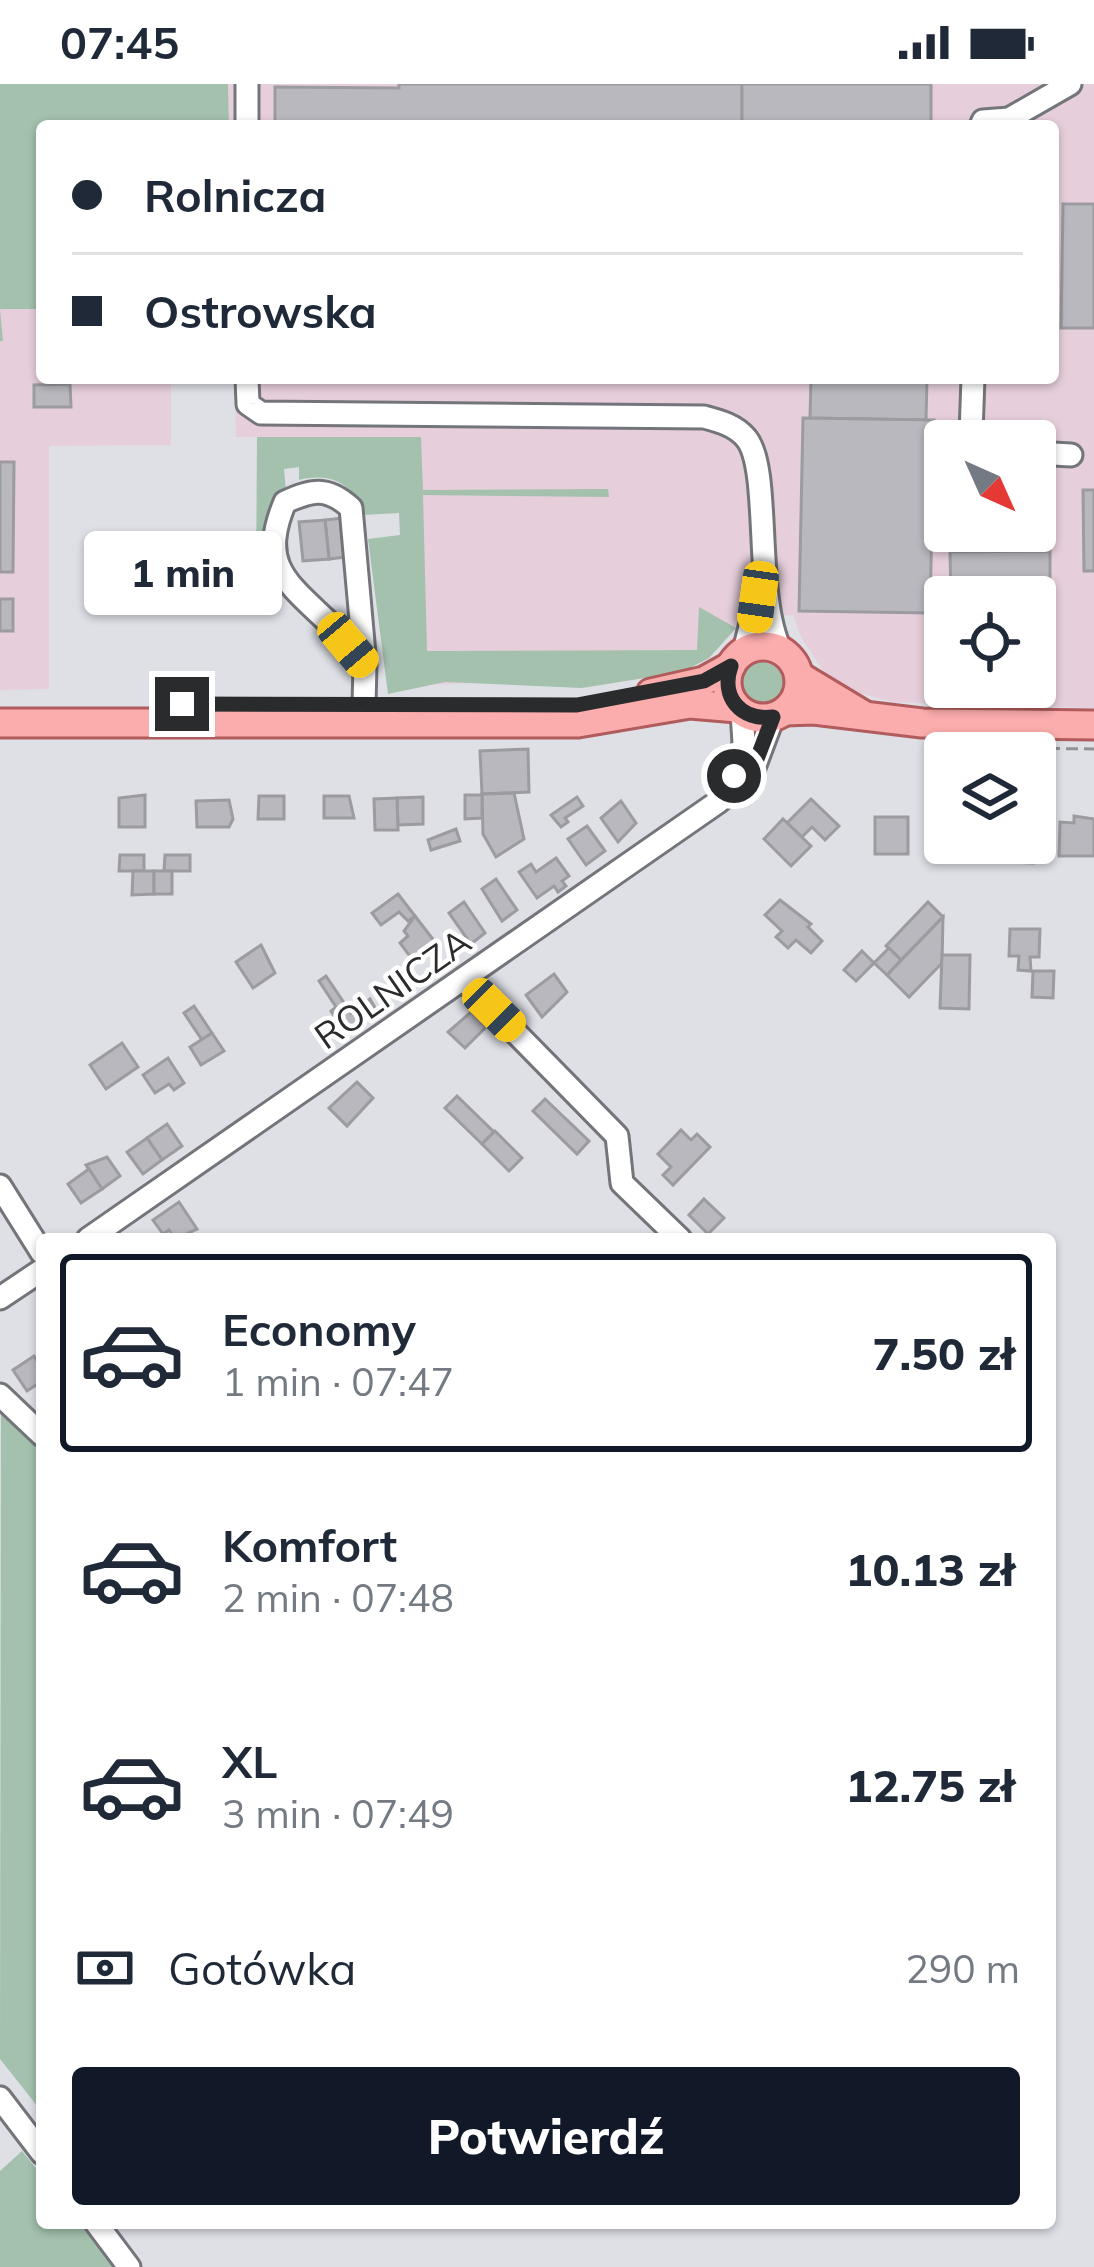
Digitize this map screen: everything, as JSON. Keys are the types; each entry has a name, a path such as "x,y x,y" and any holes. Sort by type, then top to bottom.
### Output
{"main road":[{"path":"0,705 577,705 704,681 762,646 781,650 799,676 863,716"},
{"path":"737,658 728,691 740,710"},
{"path":"779,714 797,696 799,676"},
{"path":"0,723 578,723 690,704 922,723 1094,724"}],"street":[{"path":"247,84 247,120"},
{"path":"996,120 1009,119 1070,84"},
{"path":"247,384 248,404 261,413 704,417 726,423 747,439 756,461 769,624 781,650"},
{"path":"972,420 973,384"},
{"path":"1056,454 1071,455"},
{"path":"364,705 365,665 351,508 338,496 314,489 284,502 275,525 275,566 365,665"},
{"path":"737,658 754,623 762,570"},
{"path":"732,789 744,742 740,710"},
{"name":"ROLNICZA","path":"97,1233 732,789 752,772 779,714"},
{"path":"463,979 617,1136 622,1183 674,1233"},
{"path":"0,1186 36,1243"},
{"path":"0,1298 36,1274"},
{"path":"0,1395 36,1429"},
{"path":"0,2098 36,2145"},
{"path":"100,2229 129,2267"}],"shaded area":[{"path":"228,84 1094,84 1094,708 1056,707 1056,576 924,576 924,703 892,702 844,689 826,675 802,639 793,615 746,618 709,658 682,672 582,688 494,682 427,685 421,438 236,437 235,384 1059,384 1059,120 229,120"},
{"path":"0,309 36,309 36,384 171,384 171,445 49,446 49,689 0,690"}],"green space":[{"path":"0,84 228,84 229,120 36,120 36,309 0,309"},
{"path":"257,437 421,437 423,490 608,489 609,497 423,495 427,651 697,650 699,607 736,628 709,658 682,672 582,688 445,682 388,694 368,539 400,535 399,513 363,515 354,495 340,483 322,478 299,480 299,467 284,469 286,492 269,579 256,586"},
{"path":"761,662 777,669 784,685 777,701 761,708 745,701 738,685 745,669"},
{"path":"1,1409 36,1442 36,2104 0,2059"},
{"path":"22,2151 36,2168 36,2229 84,2229 114,2267 0,2267 0,2171"}],"building":[{"path":"399,84 742,84 742,120 275,120 275,87 399,88"},
{"path":"742,84 931,84 931,120 742,120"},
{"path":"1063,204 1094,204 1094,328 1061,328"},
{"path":"70,384 71,407 34,407 34,385"},
{"path":"811,384 927,384 926,420 810,418"},
{"path":"803,418 934,420 924,420 924,552 931,552 931,576 924,576 924,613 799,611"},
{"path":"0,462 14,462 13,572 0,572"},
{"path":"1083,490 1094,490 1094,571 1084,571"},
{"path":"351,517 354,556 329,559 325,520"},
{"path":"325,520 329,559 303,561 299,522"},
{"path":"950,552 1050,552 1050,576 951,576"},
{"path":"0,599 13,599 13,631 0,631"},
{"path":"528,749 529,792 482,794 480,751"},
{"path":"514,793 524,839 496,857 483,834 482,794"},
{"path":"145,795 145,827 119,827 119,798"},
{"path":"465,795 482,795 482,818 465,819"},
{"path":"259,796 284,796 284,819 258,819"},
{"path":"324,796 349,796 354,818 324,818"},
{"path":"423,797 423,824 398,825 397,798"},
{"path":"577,797 583,806 565,818 568,822 561,827 551,815"},
{"path":"397,798 398,830 375,830 374,799"},
{"path":"811,799 839,826 825,840 812,827 802,837 787,823"},
{"path":"229,800 233,819 229,827 197,827 196,801"},
{"path":"621,801 636,823 618,842 601,818"},
{"path":"1074,816 1094,819 1094,856 1059,856 1060,822 1074,823"},
{"path":"875,817 908,817 908,854 875,854"},
{"path":"783,819 811,846 791,866 764,839"},
{"path":"587,826 605,851 586,865 568,839"},
{"path":"456,829 460,841 431,850 428,840"},
{"path":"120,855 144,855 144,871 119,871"},
{"path":"165,855 190,855 190,871 164,871"},
{"path":"556,858 569,876 562,881 566,886 558,892 554,886 537,898 519,872 531,864 536,872"},
{"path":"133,871 154,871 154,894 132,895"},
{"path":"154,871 172,871 172,894 154,894"},
{"path":"496,879 517,910 502,921 482,889"},
{"path":"398,894 415,916 408,921 399,912 381,925 372,913"},
{"path":"780,900 811,924 808,927 822,941 811,953 796,940 788,948 776,937 782,931 765,915"},
{"path":"464,902 485,933 471,944 449,913"},
{"path":"928,902 943,917 901,960 886,946"},
{"path":"415,916 435,942 415,963 400,943"},
{"path":"943,917 942,963 909,997 887,975"},
{"path":"1010,929 1040,929 1039,957 1030,957 1031,971 1018,970 1019,956 1009,956"},
{"path":"261,945 275,973 253,988 236,962"},
{"path":"889,948 901,960 887,975 874,963"},
{"path":"862,951 874,963 856,981 844,970"},
{"path":"942,955 970,955 969,1009 940,1008"},
{"path":"1033,971 1054,971 1053,998 1032,997"},
{"path":"554,974 567,992 542,1017 526,995"},
{"path":"326,976 351,1013 370,999 377,1011 351,1028 345,1020 339,1024 331,1011 336,1007 319,981"},
{"path":"194,1006 212,1033 202,1040 184,1013"},
{"path":"471,1012 486,1027 465,1048 448,1032"},
{"path":"212,1033 224,1051 201,1065 190,1047"},
{"path":"122,1043 138,1067 106,1089 90,1065"},
{"path":"168,1058 184,1083 174,1090 169,1084 155,1093 143,1075"},
{"path":"357,1082 373,1098 347,1126 329,1108"},
{"path":"457,1096 494,1132 482,1144 445,1108"},
{"path":"545,1099 589,1141 577,1154 533,1111"},
{"path":"167,1124 182,1146 162,1160 147,1138"},
{"path":"681,1130 691,1140 697,1134 710,1147 673,1185 663,1175 671,1167 658,1154"},
{"path":"495,1131 522,1158 509,1171 482,1144"},
{"path":"147,1138 162,1160 143,1174 127,1152"},
{"path":"107,1157 120,1176 102,1189 86,1165"},
{"path":"89,1169 102,1189 81,1203 68,1184"},
{"path":"704,1199 724,1218 707,1233 689,1215"},
{"path":"179,1202 197,1229 162,1233 153,1220"},
{"path":"34,1356 36,1385 27,1391 13,1370"}],"route":[{"path":"182,704 577,705 704,681 731,666 727,685 733,703 748,715 773,717 752,772 732,789 734,776"}]}
